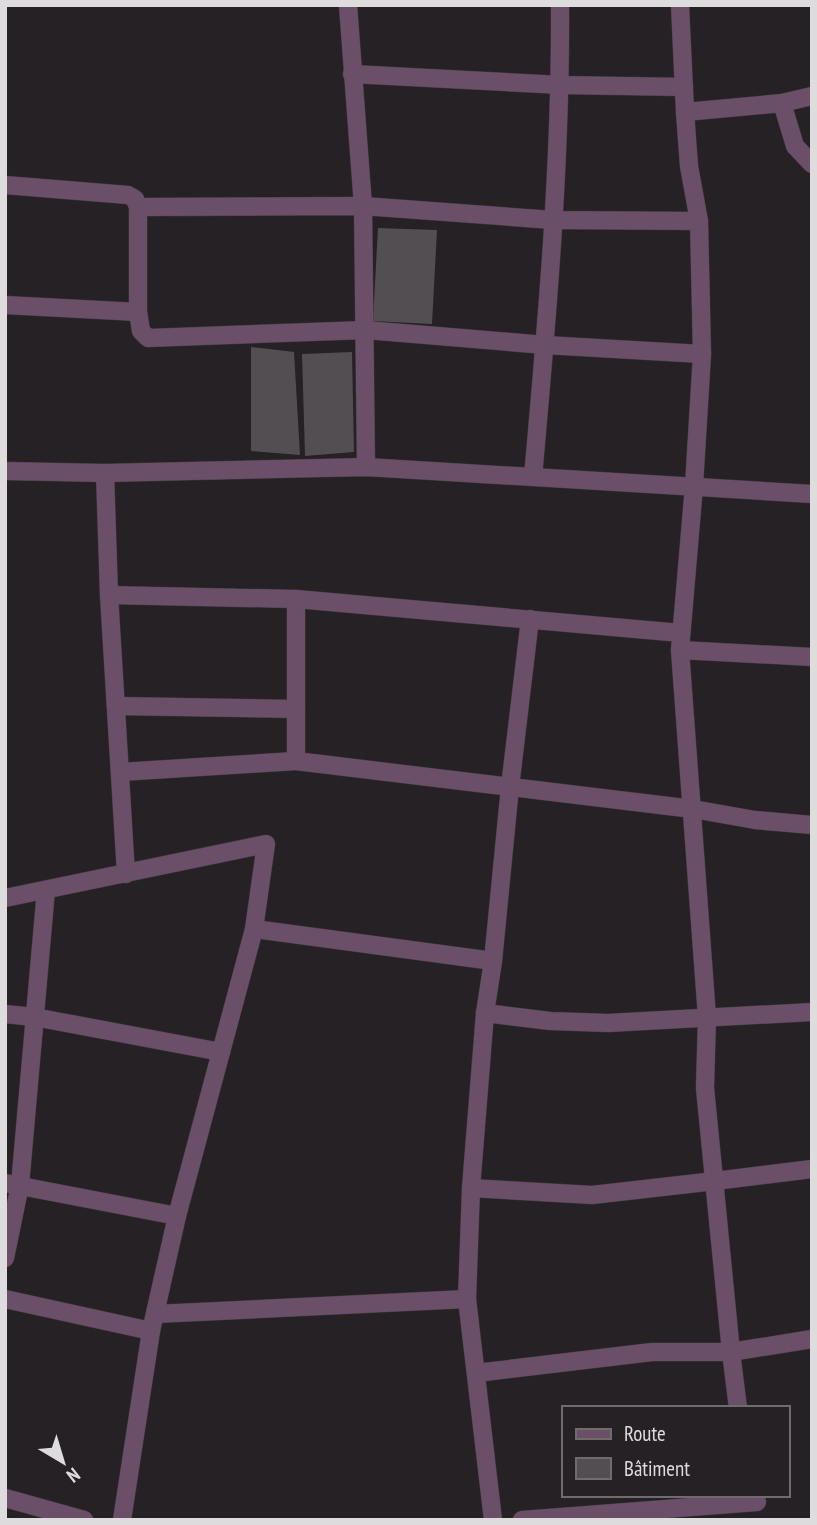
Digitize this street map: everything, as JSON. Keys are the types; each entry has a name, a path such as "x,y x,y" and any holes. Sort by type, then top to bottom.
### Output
{"street":[{"path":"348,5 363,206 366,467"},
{"path":"533,477 545,345 561,85 560,5"},
{"path":"680,5 689,166 699,221 702,354 681,642 708,1017 705,1088 738,1406"},
{"path":"352,74 561,85 684,87"},
{"path":"685,112 782,103 812,96"},
{"path":"782,103 795,146 812,164"},
{"path":"5,185 128,195 135,199 138,207 138,312 141,331 148,338 366,330 545,345 702,354"},
{"path":"138,207 363,206 553,220 699,221"},
{"path":"5,304 138,312"},
{"path":"5,471 105,472 366,467 812,494"},
{"path":"105,472 109,595 126,874"},
{"path":"109,595 296,599 530,619 681,642 812,657"},
{"path":"296,599 296,761"},
{"path":"494,1520 467,1299 471,1188 485,1013 494,961 510,787 530,619"},
{"path":"116,706 296,709"},
{"path":"120,772 296,761 693,808 755,820 812,825"},
{"path":"5,898 266,844 254,929 177,1216 153,1323 122,1520"},
{"path":"5,1258 34,1017 46,890"},
{"path":"254,929 494,961"},
{"path":"485,1013 550,1021 608,1023 812,1012"},
{"path":"5,1014 221,1052"},
{"path":"471,1188 592,1195 812,1169"},
{"path":"13,1184 177,1216"},
{"path":"5,1298 153,1323 467,1299"},
{"path":"476,1373 652,1352 731,1352 812,1339"},
{"path":"5,1498 85,1520"},
{"path":"522,1520 756,1498 761,1520"}],"building":[{"path":"378,228 437,230 432,324 373,321"},
{"path":"251,347 294,352 300,455 251,451"},
{"path":"352,352 354,452 305,456 302,354"}]}
